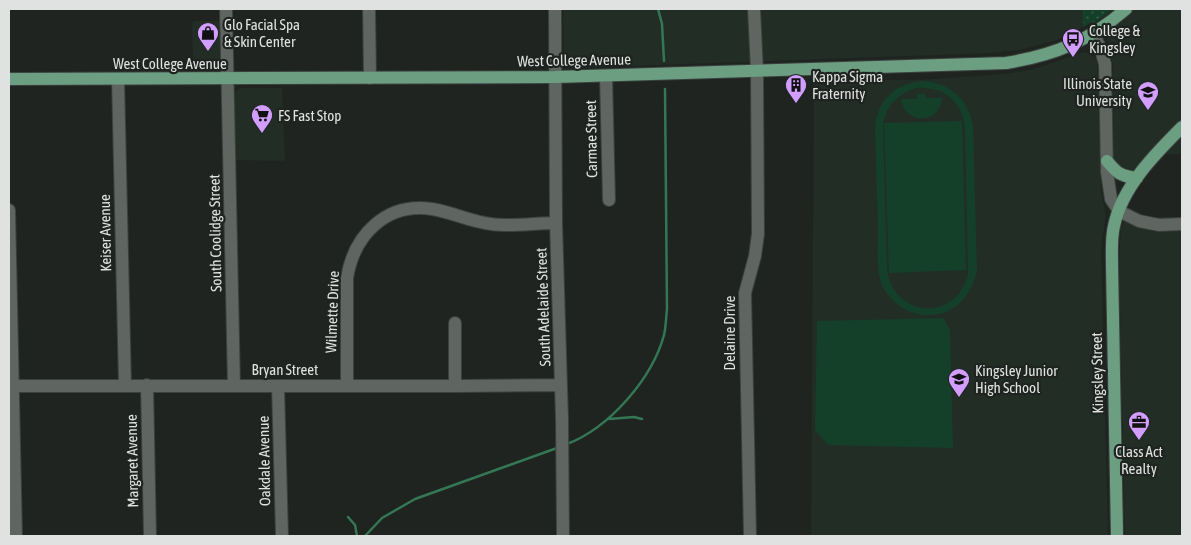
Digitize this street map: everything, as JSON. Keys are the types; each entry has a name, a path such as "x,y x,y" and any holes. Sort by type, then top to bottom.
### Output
{"main road":[{"name":"West College Avenue","path":"9,79 554,77 1006,63 1054,53 1093,34 1126,9"},
{"name":"Kingsley Street","path":"1117,536 1112,265 1114,225 1127,193 1137,178 1182,127"},
{"path":"1107,161 1117,173 1124,177 1137,178"}],"street":[{"name":"South Coolidge Street","path":"226,9 234,386"},
{"path":"369,9 370,78"},
{"name":"South Adelaide Street","path":"554,9 556,224 563,536"},
{"name":"Delaine Drive","path":"750,536 744,294 755,256 758,234 757,71 754,9"},
{"path":"1093,34 1100,47 1105,64 1108,185 1111,200 1119,211 1149,224 1182,224"},
{"name":"Carmae Street","path":"606,76 609,200"},
{"name":"Keiser Avenue","path":"118,79 125,386"},
{"name":"Wilmette Drive","path":"347,386 347,278 354,253 361,238 370,227 386,217 401,211 418,208 434,209 492,224 556,224"},
{"path":"9,210 12,504 16,536"},
{"path":"455,323 455,386"},
{"name":"Bryan Street","path":"11,386 561,385"},
{"name":"Margaret Avenue","path":"147,386 150,536"},
{"name":"Oakdale Avenue","path":"278,386 282,536"}],"shaded area":[{"name":"Illinois State University","path":"563,9 1182,9 1182,154 1149,154 1131,171 1121,169 1114,161 1113,66 1109,46 1099,16 1078,30 1054,41 1024,49 992,53 574,68 567,64 564,59"},
{"path":"194,21 220,21 221,61 216,68 193,68 192,23"},
{"name":"Kingsley Junior High School","path":"1084,52 1089,53 1096,59 1097,63 1101,191 1106,215 1101,248 1108,536 811,536 814,80 919,80 1004,74 1035,69"},
{"path":"240,88 282,88 285,161 235,160 233,97"},
{"path":"1129,207 1133,211 1151,217 1182,217 1182,536 1125,536 1119,261 1121,229"}],"green space":[{"path":"1083,9 1112,9 1094,23 1092,22 1083,27"},
{"path":"932,82 956,94 967,109 973,127 977,270 973,284 961,302 950,310 934,315 917,314 901,307 895,302 884,289 878,267 876,118 879,109 889,95 912,83","holes":["915,88 934,89 949,97 960,110 965,128 968,277 956,297 934,308 912,305 903,299 895,291 887,268 883,123 887,111 898,97"]},
{"path":"917,94 925,94 926,98 942,98 940,107 929,117 915,117 909,114 904,108 901,99 917,99"},
{"path":"962,121 966,270 889,273 884,123"},
{"path":"943,318 950,330 953,448 828,445 815,430 817,321"}],"waterway":[{"path":"658,9 662,24 664,61"},
{"path":"567,444 583,437 613,414 627,400 650,368 664,335 667,309 665,89"},
{"path":"609,419 634,417 642,419"},
{"path":"365,536 382,518 415,499 557,448"},
{"path":"348,517 355,525 357,536"}],"place":[{"name":"Glo Facial Spa & Skin Center","path":"208,52"},
{"name":"College & Kingsley","path":"1073,58"},
{"name":"Kappa Sigma Fraternity","path":"796,104"},
{"name":"Illinois State University","path":"1148,111"},
{"name":"FS Fast Stop","path":"262,134"},
{"name":"Kingsley Junior High School","path":"959,398"},
{"name":"Class Act Realty","path":"1139,441"}]}
